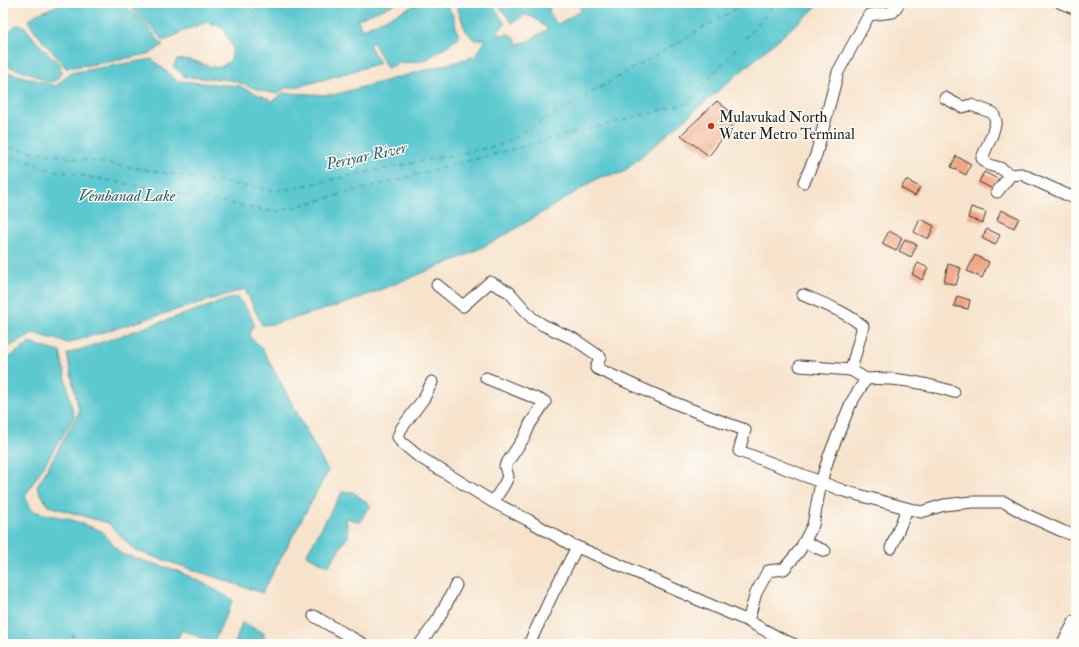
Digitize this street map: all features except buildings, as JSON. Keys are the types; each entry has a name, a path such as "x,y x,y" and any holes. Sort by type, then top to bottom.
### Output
{"street":[{"path":"804,182 816,154 838,72 870,15 893,12 899,3"},
{"path":"1061,3 1076,9"},
{"path":"945,98 962,108 971,105 992,113 996,121 992,135 982,158 989,165 1000,168 1011,175 1021,174 1076,198"},
{"path":"998,192 1011,175"},
{"path":"437,285 463,306 490,282 509,292 532,318 543,325 574,339 600,357 596,368 699,414 745,430 739,451 844,491 921,512 951,504 972,502 1004,502 1028,515 1076,536"},
{"path":"803,295 833,307 863,326 851,370"},
{"path":"800,366 851,370 866,379 883,378 916,382 954,392"},
{"path":"486,378 545,402 530,424 525,436 506,466 508,477 493,502"},
{"path":"748,622 756,593 768,571 784,569 800,550 813,525 821,482 829,456 851,403 866,379"},
{"path":"432,382 424,398 401,429 398,437 401,442 418,456 493,502 570,544 748,622 793,644"},
{"path":"891,548 907,509"},
{"path":"804,542 825,551"},
{"path":"529,644 577,547"},
{"path":"420,644 439,618 456,585"},
{"path":"314,616 362,644"},
{"path":"1064,644 1076,622"}],"water":[{"path":"63,3 122,3 143,22 163,45 151,53 109,62 66,68 28,21 35,15"},
{"path":"126,3 247,3 253,10 272,3 398,3 358,19 361,30 420,3 446,3 453,16 459,38 424,61 400,63 387,68 373,42 369,45 380,63 315,82 286,88 277,94 263,91 231,80 185,77 173,66 177,60 183,59 195,61 211,67 220,67 231,60 233,48 224,29 208,22 190,28 164,41"},
{"name":"Vembanad Lake","path":"455,3 492,3 505,24 498,31 498,35 509,34 514,37 517,44 526,42 548,29 533,17 525,15 512,23 497,3 551,3 549,10 550,15 558,24 582,10 576,3 821,3 622,173 600,177 502,237 465,256 347,303 273,324 262,325 245,289 68,343 33,333 3,350 3,71 56,86 70,73 152,59 177,81 239,86 273,101 283,93 333,95 477,56 477,51 482,47 485,41 484,39 474,40 466,31"},
{"path":"16,25 24,26 50,56 60,64 61,74 56,80 51,82 43,80 30,73 3,65 3,40"},
{"path":"235,297 245,306 253,321 254,325 250,333 250,337 262,348 328,471 262,593 134,550 108,523 48,506 37,487 79,412 67,354"},
{"path":"29,343 60,352 74,417 25,496 32,511 69,519 102,531 121,554 175,570 201,582 233,600 213,643 182,630 174,644 75,644 73,633 71,644 3,644 3,362"},
{"path":"342,492 353,492 371,506 366,512 365,511 361,522 346,518 348,536 328,566 306,555"},
{"path":"242,622 265,634 262,637 269,639 269,644 235,644"}],"ferry route":[{"path":"3,144 11,148 277,191 501,145 739,7 743,3"},
{"path":"3,152 48,169 275,212 688,103 776,3"}],"place":[{"name":"Mulavukad North Water Metro Terminal","path":"711,126"}],"water label":[{"name":"Periyar River","path":"366,155"}]}
